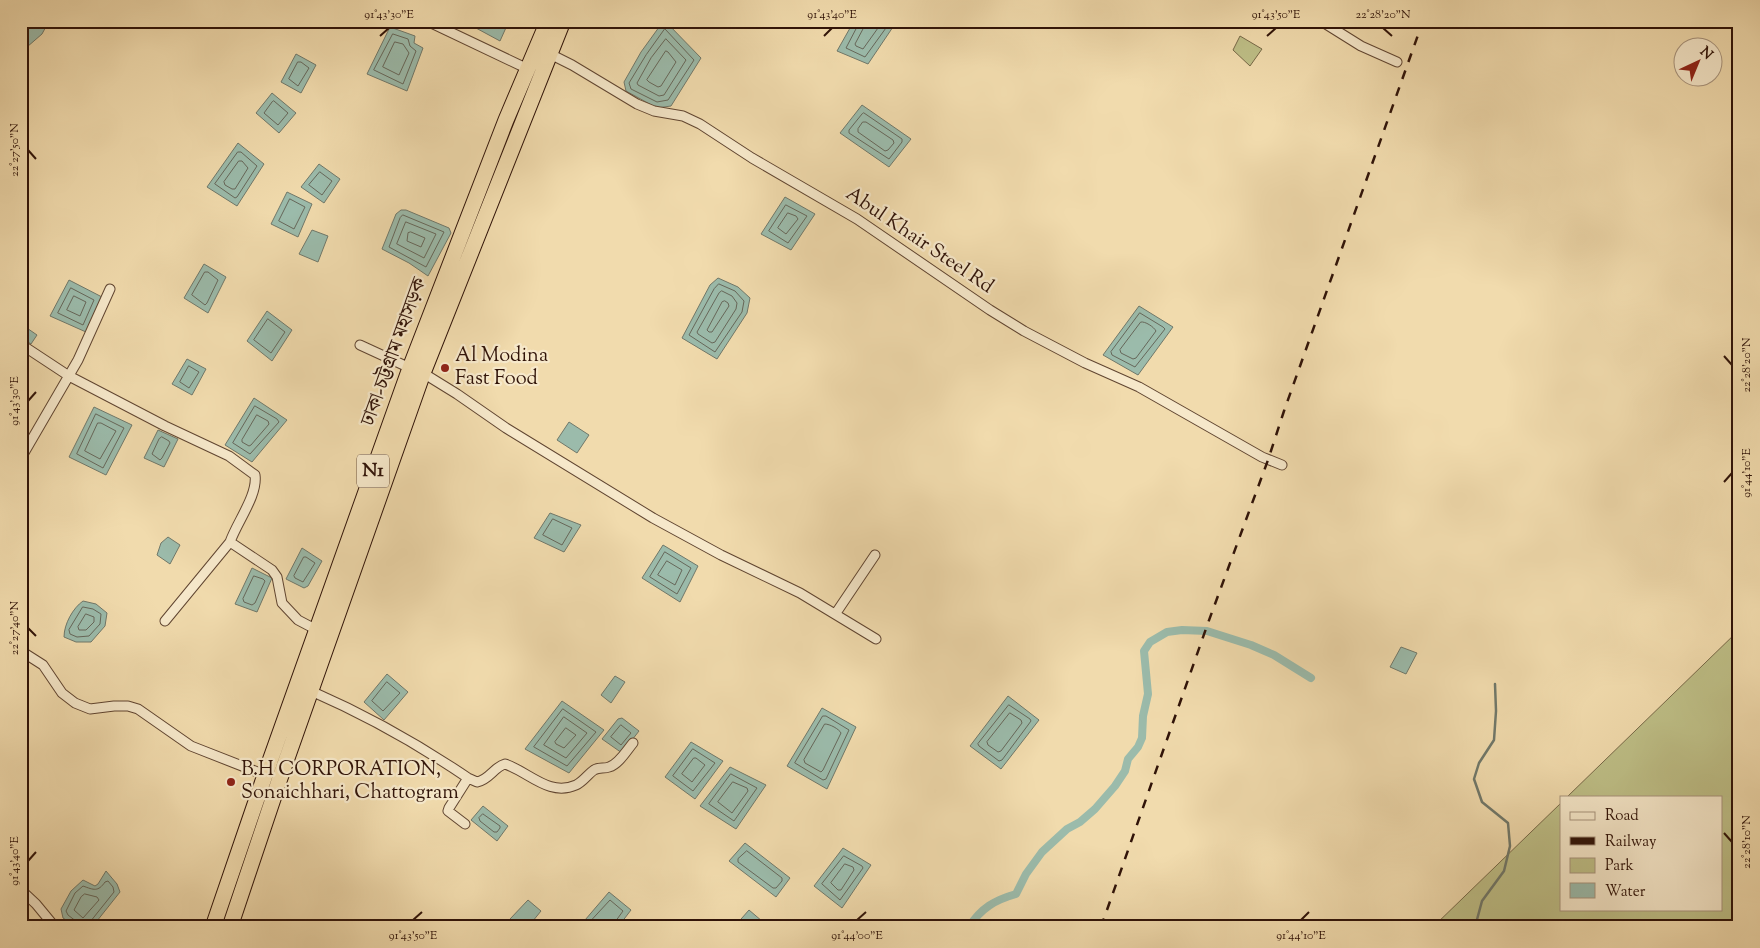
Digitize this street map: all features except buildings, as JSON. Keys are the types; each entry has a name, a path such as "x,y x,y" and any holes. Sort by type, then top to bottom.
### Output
{"highway":[{"name":"ঢাকা-চট্টগ্রাম মহাসড়ক","path":"214,927 265,775 317,630 416,370 543,51 548,21"},
{"name":"ঢাকা-চট্টগ্রাম মহাসড়ক","path":"230,927 311,690 416,370 506,120 528,69 543,51 563,21"}],"street":[{"path":"427,21 528,69"},
{"path":"1321,21 1361,46 1397,62"},
{"name":"Abul Khair Steel Rd","path":"543,51 638,104 654,111 683,116 700,124 752,158 850,214 990,310 1024,331 1085,363 1139,387 1262,457 1282,465"},
{"path":"21,458 78,360 110,289"},
{"path":"360,345 416,370 457,394 506,428 653,518 721,555 800,593 836,613 876,639"},
{"path":"26,348 69,376 157,422 229,456 255,475 254,491 230,542 165,622"},
{"path":"230,542 278,576 282,603 298,620 317,630"},
{"path":"836,613 875,555"},
{"path":"21,651 43,665 62,693 75,703 90,709 114,706 128,706 138,709 192,746 265,775"},
{"path":"311,690 412,741 477,782 482,781 501,765 505,764 548,787 568,788 579,784 595,770 602,767 608,768 613,765 633,743"},
{"path":"465,824 448,811 468,778"},
{"path":"21,890 36,904 55,927"}],"green space":[{"path":"1240,36 1262,49 1250,66 1233,50"},
{"path":"1739,630 1739,927 1433,927 1560,804 1560,910 1722,910 1722,796 1568,796"}],"water":[{"path":"21,21 49,21 42,34 27,47 21,61"},
{"path":"463,21 509,21 500,41"},
{"path":"854,21 897,21 868,64 837,51"},
{"path":"666,22 701,58 671,106 657,108 626,91 624,82 641,52 662,23"},
{"path":"390,27 415,36 414,43 423,48 407,91 367,74"},
{"path":"296,54 316,65 301,93 281,82"},
{"path":"272,93 296,113 279,133 256,113"},
{"path":"862,105 911,139 889,167 840,133"},
{"path":"238,143 264,164 237,206 207,187"},
{"path":"319,164 340,179 324,203 301,187"},
{"path":"287,192 312,204 298,237 271,224"},
{"path":"785,197 815,214 791,250 761,234"},
{"path":"401,210 406,210 449,228 451,233 428,276 409,263 382,249 396,214"},
{"path":"312,230 328,236 318,262 299,254"},
{"path":"204,264 226,277 208,313 184,298"},
{"path":"718,278 738,287 750,298 747,313 717,359 682,338 710,285"},
{"path":"69,280 102,297 86,332 50,316"},
{"path":"1139,306 1173,327 1138,375 1103,355"},
{"path":"267,311 292,330 272,361 247,341"},
{"path":"24,326 37,335 31,344 21,337 21,329"},
{"path":"187,359 206,369 192,395 172,384"},
{"path":"254,398 287,420 252,462 225,445"},
{"path":"94,407 132,425 106,475 69,457"},
{"path":"569,422 589,435 577,453 557,440"},
{"path":"158,430 178,439 164,467 144,458"},
{"path":"550,513 581,525 564,552 534,538"},
{"path":"168,537 180,545 170,564 157,555 161,543"},
{"path":"663,545 698,566 680,602 642,578"},
{"path":"302,548 322,561 308,586 304,588 286,579"},
{"path":"252,568 272,578 257,612 235,604"},
{"path":"83,601 96,604 107,613 105,626 91,642 76,642 64,637 70,617"},
{"path":"1401,647 1417,653 1406,674 1390,667"},
{"path":"387,674 408,692 384,720 364,702"},
{"path":"615,676 625,682 611,703 601,695"},
{"path":"1008,696 1039,720 1001,769 970,746"},
{"path":"562,701 604,730 569,773 525,749"},
{"path":"822,708 856,727 827,789 787,766"},
{"path":"622,718 639,731 622,753 602,739 618,719"},
{"path":"691,742 723,761 695,799 665,777"},
{"path":"730,767 766,785 736,829 700,806"},
{"path":"483,806 508,826 497,841 471,820"},
{"path":"745,843 790,878 776,897 729,861"},
{"path":"843,848 871,865 842,908 814,886"},
{"path":"106,871 117,884 120,892 93,926 77,927 63,918 61,909 71,891 83,880 95,886"},
{"path":"609,892 631,910 618,927 579,927"},
{"path":"528,900 541,911 528,927 520,927 510,919"},
{"path":"749,910 769,927 734,927"}],"waterway":[{"path":"969,927 978,915 989,906 1001,899 1016,894 1026,874 1042,852 1067,829 1080,822 1095,809 1125,771 1128,759 1138,747 1142,738 1143,716 1148,694 1144,651 1150,642 1167,632 1182,630 1207,631 1251,645 1274,655 1311,678"},
{"path":"1475,927 1482,901 1504,871 1510,846 1508,823 1482,802 1474,779 1479,763 1494,740 1495,684"}],"railway":[{"path":"1101,927 1423,21"}],"place":[{"name":"Al Modina Fast Food","path":"445,368"},
{"name":"B.H CORPORATION, Sonaichhari, Chattogram","path":"231,782"}]}
